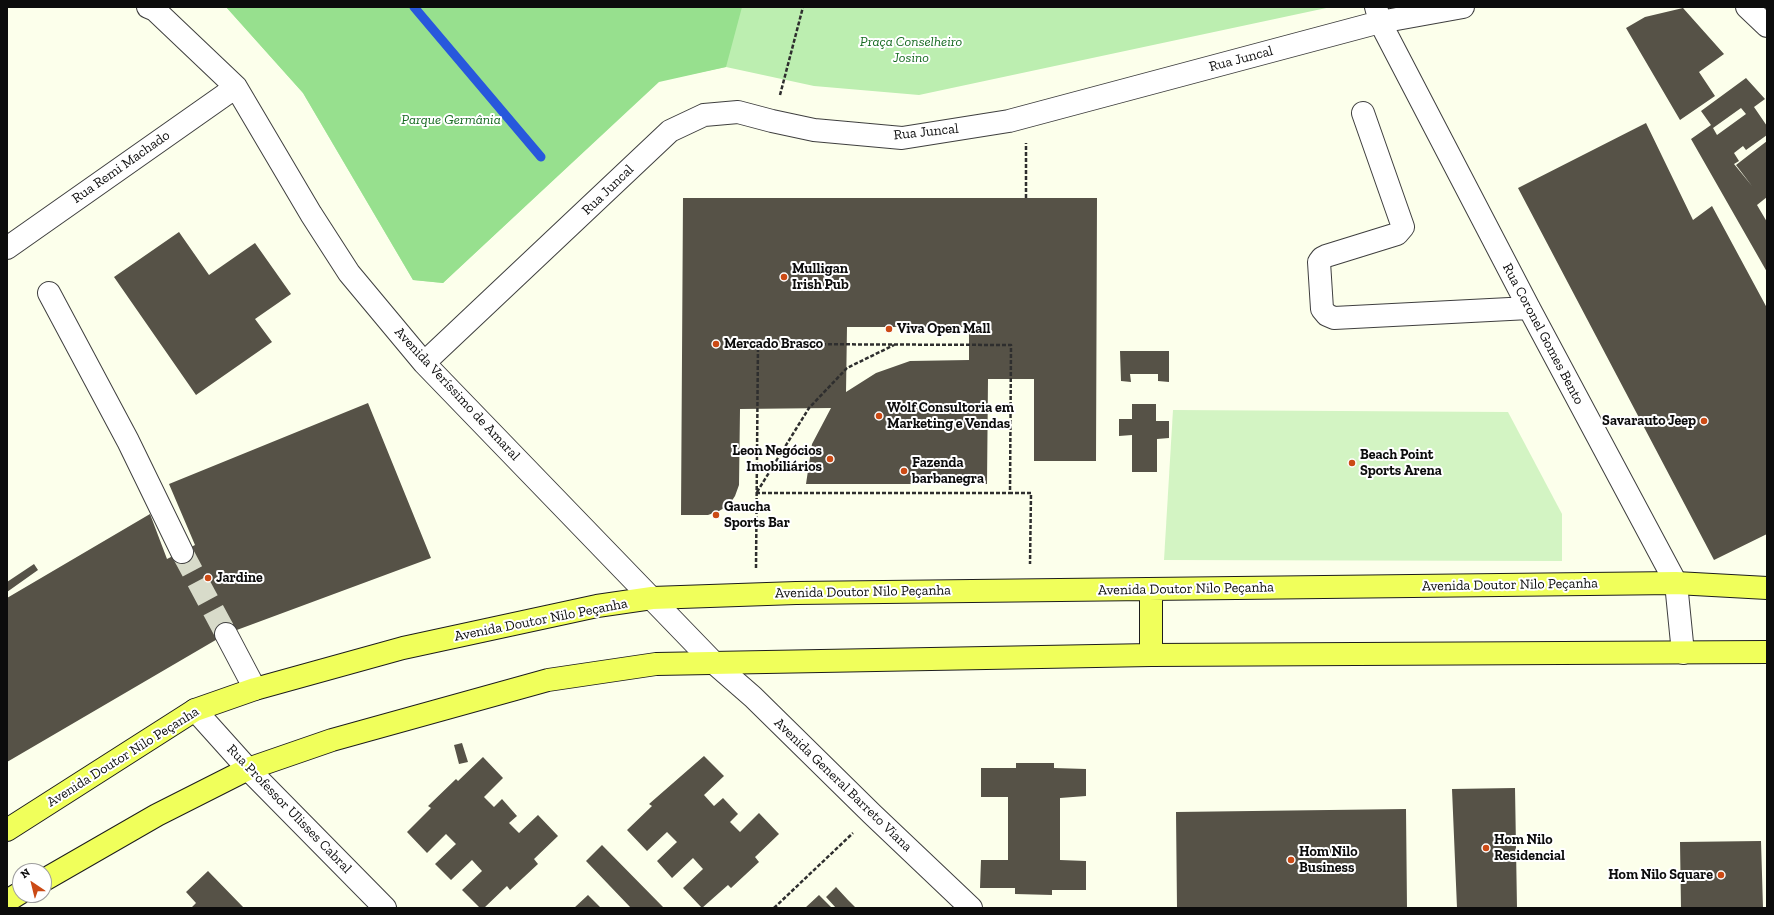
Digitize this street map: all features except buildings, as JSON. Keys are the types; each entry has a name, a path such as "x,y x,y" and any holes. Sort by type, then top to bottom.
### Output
{"main road":[{"name":"Avenida Doutor Nilo Peçanha","path":"7,830 195,710 255,689 403,648 597,606 652,598 756,593 1676,583 1767,588"},
{"path":"1151,589 1151,655"},
{"path":"52,875 157,815 248,769 332,740 548,680 656,664 1151,655 1767,652"}],"street":[{"name":"Avenida Veríssimo de Amaral","path":"148,7 155,10 236,86 311,214 349,273 424,364 714,663"},
{"name":"Rua Juncal","path":"424,364 670,131 704,115 738,112 814,130 902,138 1026,117 1378,15 1463,7"},
{"path":"1747,7 1767,26"},
{"name":"Rua Coronel Gomes Bento","path":"1378,15 1529,308 1676,583 1684,652"},
{"name":"Rua Remi Machado","path":"7,248 236,86"},
{"path":"1363,113 1403,227 1397,234 1322,258 1319,262 1322,310 1327,315 1334,318 1529,308"},
{"path":"49,293 128,441 182,552"},
{"path":"226,634 255,689"},
{"name":"Avenida General Barreto Viana","path":"714,663 753,697 872,814 971,908"},
{"name":"Rua Professor Ulisses Cabral","path":"195,710 248,769 385,908"}],"path":[{"path":"782,87 803,7"},
{"path":"1026,117 1026,198"},
{"path":"756,593 758,344 1011,345 1010,493"},
{"path":"756,493 809,408 847,368 896,344"},
{"path":"756,493 1031,493 1030,590"},
{"path":"774,908 872,814"}],"green space":[{"name":"Parque Germânia","path":"226,7 1331,7 919,95 814,86 726,67 659,81 443,283 413,280 303,93"},
{"name":"Parque Germânia","path":"226,7 742,7 726,67 659,82 443,283 413,280 303,93"},
{"name":"Beach Point Sports Arena","path":"1173,410 1508,412 1562,514 1562,561 1164,560"}],"waterway":[{"path":"414,7 541,157"}],"tunnel":[{"path":"182,552 226,634"}],"place":[{"name":"Mulligan Irish Pub","path":"784,277"},
{"name":"Viva Open Mall","path":"889,329"},
{"name":"Mercado Brasco","path":"716,344"},
{"name":"Wolf Consultoria em Marketing e Vendas","path":"879,416"},
{"name":"Savarauto Jeep","path":"1704,421"},
{"name":"Leon Negócios Imobiliários","path":"830,459"},
{"name":"Beach Point Sports Arena","path":"1352,463"},
{"name":"Fazenda barbanegra","path":"904,471"},
{"name":"Gaucha Sports Bar","path":"716,515"},
{"name":"Jardine","path":"208,578"},
{"name":"Hom Nilo Residencial","path":"1486,848"},
{"name":"Hom Nilo Business","path":"1291,860"},
{"name":"Hom Nilo Square","path":"1721,875"}],"park label":[{"name":"Praça Conselheiro Josino","path":"911,50"}]}
